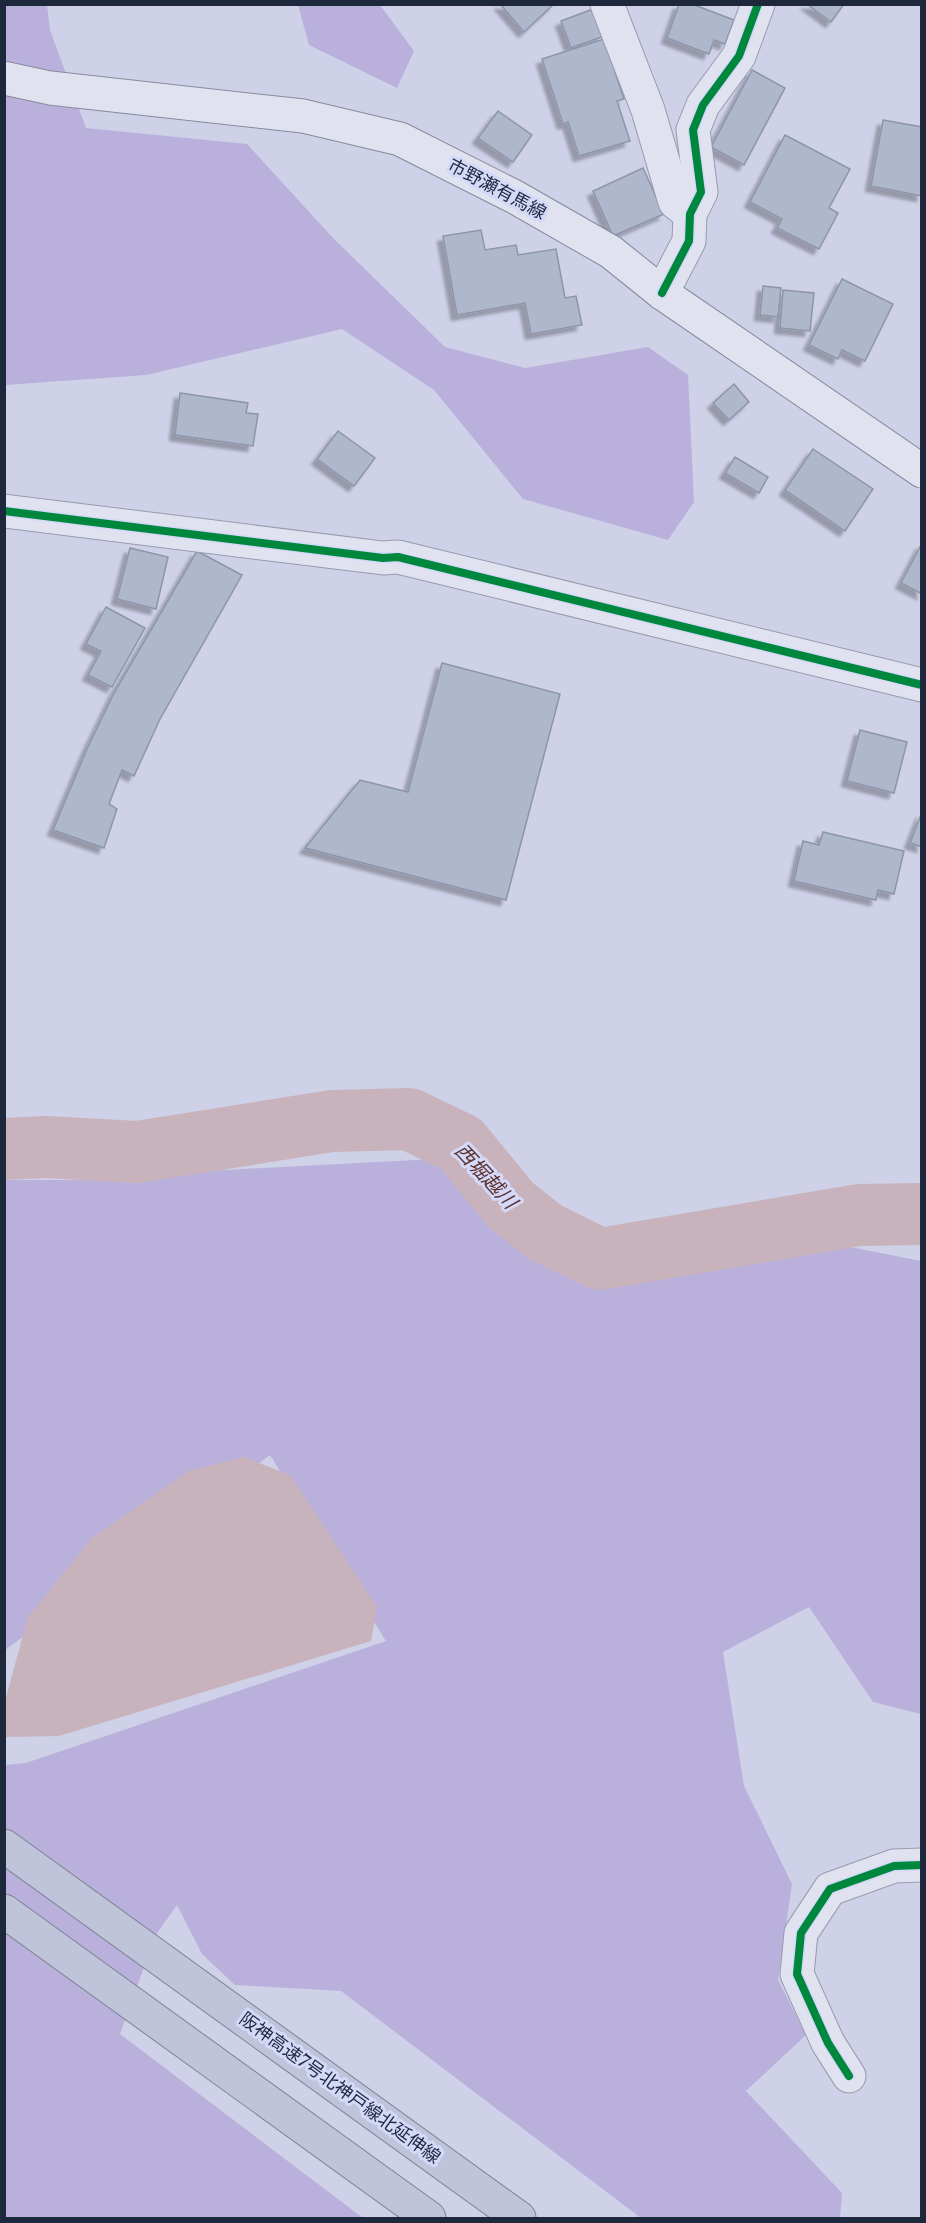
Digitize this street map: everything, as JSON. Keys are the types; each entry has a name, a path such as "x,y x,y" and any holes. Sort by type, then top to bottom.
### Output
{"highway":[{"name":"阪神高速7号北神戸線北延伸線","path":"4,1846 519,2218"},
{"path":"4,1911 429,2218"}],"street":[{"path":"608,4 648,110 675,202 690,214"},
{"path":"662,293 689,241 690,214 701,192 693,130 703,105 739,56 758,4"},
{"name":"市野瀬有馬線","path":"4,78 50,88 303,116 400,139 515,197 611,252 662,293 921,471"},
{"path":"4,511 383,558 398,557 921,685"},
{"path":"849,2076 828,2043 796,1974 801,1933 830,1889 894,1866 921,1865"}],"shaded area":[{"path":"5,5 47,5 50,30 86,128 247,144 334,239 445,347 525,368 648,347 688,375 694,502 668,540 523,499 434,390 342,329 146,375 5,385"},
{"path":"298,5 380,5 414,51 397,88 309,45"},
{"path":"434,1159 615,1287 810,1239 921,1261 921,1714 873,1702 809,1607 723,1652 744,1786 792,1884 778,1980 806,2035 746,2091 842,2193 840,2218 641,2218 341,1991 235,1985 202,1954 177,1905 155,1936 120,2034 363,2218 5,2218 5,1765 26,1763 386,1641 270,1455 5,1650 5,1180 80,1180 162,1164 224,1170"},
{"path":"244,1457 290,1475 377,1607 371,1641 59,1736 5,1737 5,1701 28,1617 92,1538 189,1471"}],"building":[{"path":"500,4 554,4 524,32"},
{"path":"679,4 692,4 734,20 725,44 714,40 709,54 667,38"},
{"path":"807,4 844,4 831,22"},
{"path":"593,9 604,36 571,48 561,21"},
{"path":"604,39 624,99 617,101 630,141 579,156 568,122 563,124 542,59"},
{"path":"752,70 785,88 744,165 711,147"},
{"path":"498,111 532,135 513,162 478,138"},
{"path":"883,120 922,127 922,196 871,186"},
{"path":"785,135 850,169 829,208 838,213 819,249 777,228 782,219 750,202"},
{"path":"643,168 664,214 613,236 593,191"},
{"path":"481,230 485,250 516,245 518,255 556,249 565,298 576,296 582,325 531,334 525,303 457,315 443,236"},
{"path":"842,279 893,304 865,361 842,350 838,359 809,345"},
{"path":"763,286 781,288 778,317 760,315"},
{"path":"783,290 814,293 810,331 780,328"},
{"path":"734,384 749,402 729,420 713,403"},
{"path":"180,393 248,403 246,413 258,414 253,446 175,435"},
{"path":"338,431 375,458 354,486 317,459"},
{"path":"813,449 873,489 845,531 785,490"},
{"path":"735,457 768,477 759,493 725,473"},
{"path":"922,543 922,594 901,583"},
{"path":"130,548 168,557 156,609 117,599"},
{"path":"197,551 242,575 160,719 134,776 122,770 109,804 117,809 104,848 53,830 87,749 114,693"},
{"path":"106,607 145,628 112,687 88,675 101,651 86,644"},
{"path":"442,663 560,694 506,900 305,848 360,780 408,792"},
{"path":"860,730 907,742 894,793 847,781"},
{"path":"922,812 922,847 910,843"},
{"path":"823,832 904,851 894,894 878,890 876,900 794,881 803,841 819,845"}],"waterway":[{"name":"西堀越川","path":"4,1149 46,1147 137,1152 332,1121 409,1119 461,1144 511,1205 545,1232 600,1259 859,1215 922,1214"}],"cycle path":[{"path":"662,293 689,241 690,214 701,192 693,130 703,105 739,56 758,4"},
{"path":"4,511 383,558 398,557 922,685"},
{"path":"849,2076 828,2043 797,1974 801,1933 830,1889 894,1866 922,1865"}]}
